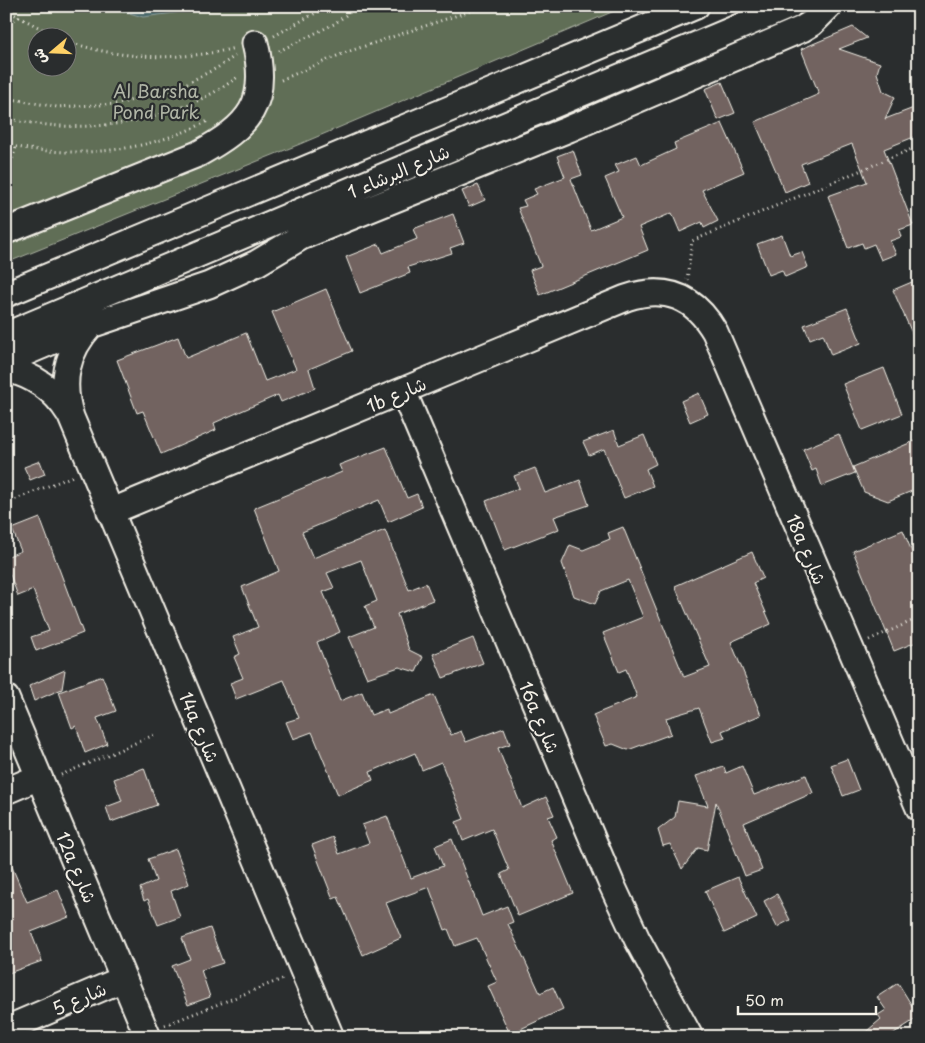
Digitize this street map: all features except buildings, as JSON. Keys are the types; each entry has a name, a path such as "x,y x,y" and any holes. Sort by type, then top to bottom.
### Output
{"street":[{"name":"شارع البرشاء 1","path":"6,294 696,6"},
{"name":"شارع البرشاء 1","path":"6,335 788,6"},
{"path":"6,360 91,325 209,285 257,263 301,237 569,129 802,29 830,6"},
{"path":"6,231 198,154 224,140 256,107 257,52"},
{"name":"1b شارع","path":"110,512 626,298 655,292 670,294 684,300"},
{"name":"18a شارع","path":"684,300 697,308 715,332 919,808"},
{"name":"14a شارع","path":"91,325 74,348 65,375 67,403 71,417 331,1037"},
{"name":"14a شارع","path":"6,369 25,374 44,385 54,394 71,417"},
{"name":"16a شارع","path":"403,391 612,886 646,956 690,1037"},
{"name":"12a شارع","path":"6,698 147,1035"},
{"path":"6,791 41,780"},
{"name":"شارع 5","path":"6,1029 123,979"}],"path":[{"path":"6,118 30,123 81,127 133,121 186,105 236,78 257,52 328,6"},
{"path":"6,98 57,107 118,104 179,87 217,68 334,24 358,6"},
{"path":"6,10 40,28"},
{"path":"6,26 19,17"},
{"path":"78,44 98,50 154,56 257,52"},
{"path":"684,300 692,241 919,146"},
{"path":"6,166 12,160 16,147"},
{"path":"6,503 92,468"},
{"path":"849,648 919,618"},
{"path":"41,780 154,735"},
{"path":"147,1035 302,971"}],"green space":[{"name":"Al Barsha Pond Park","path":"6,6 626,6 300,144 6,263"}],"water":[{"path":"105,6 229,6 143,17"}]}
